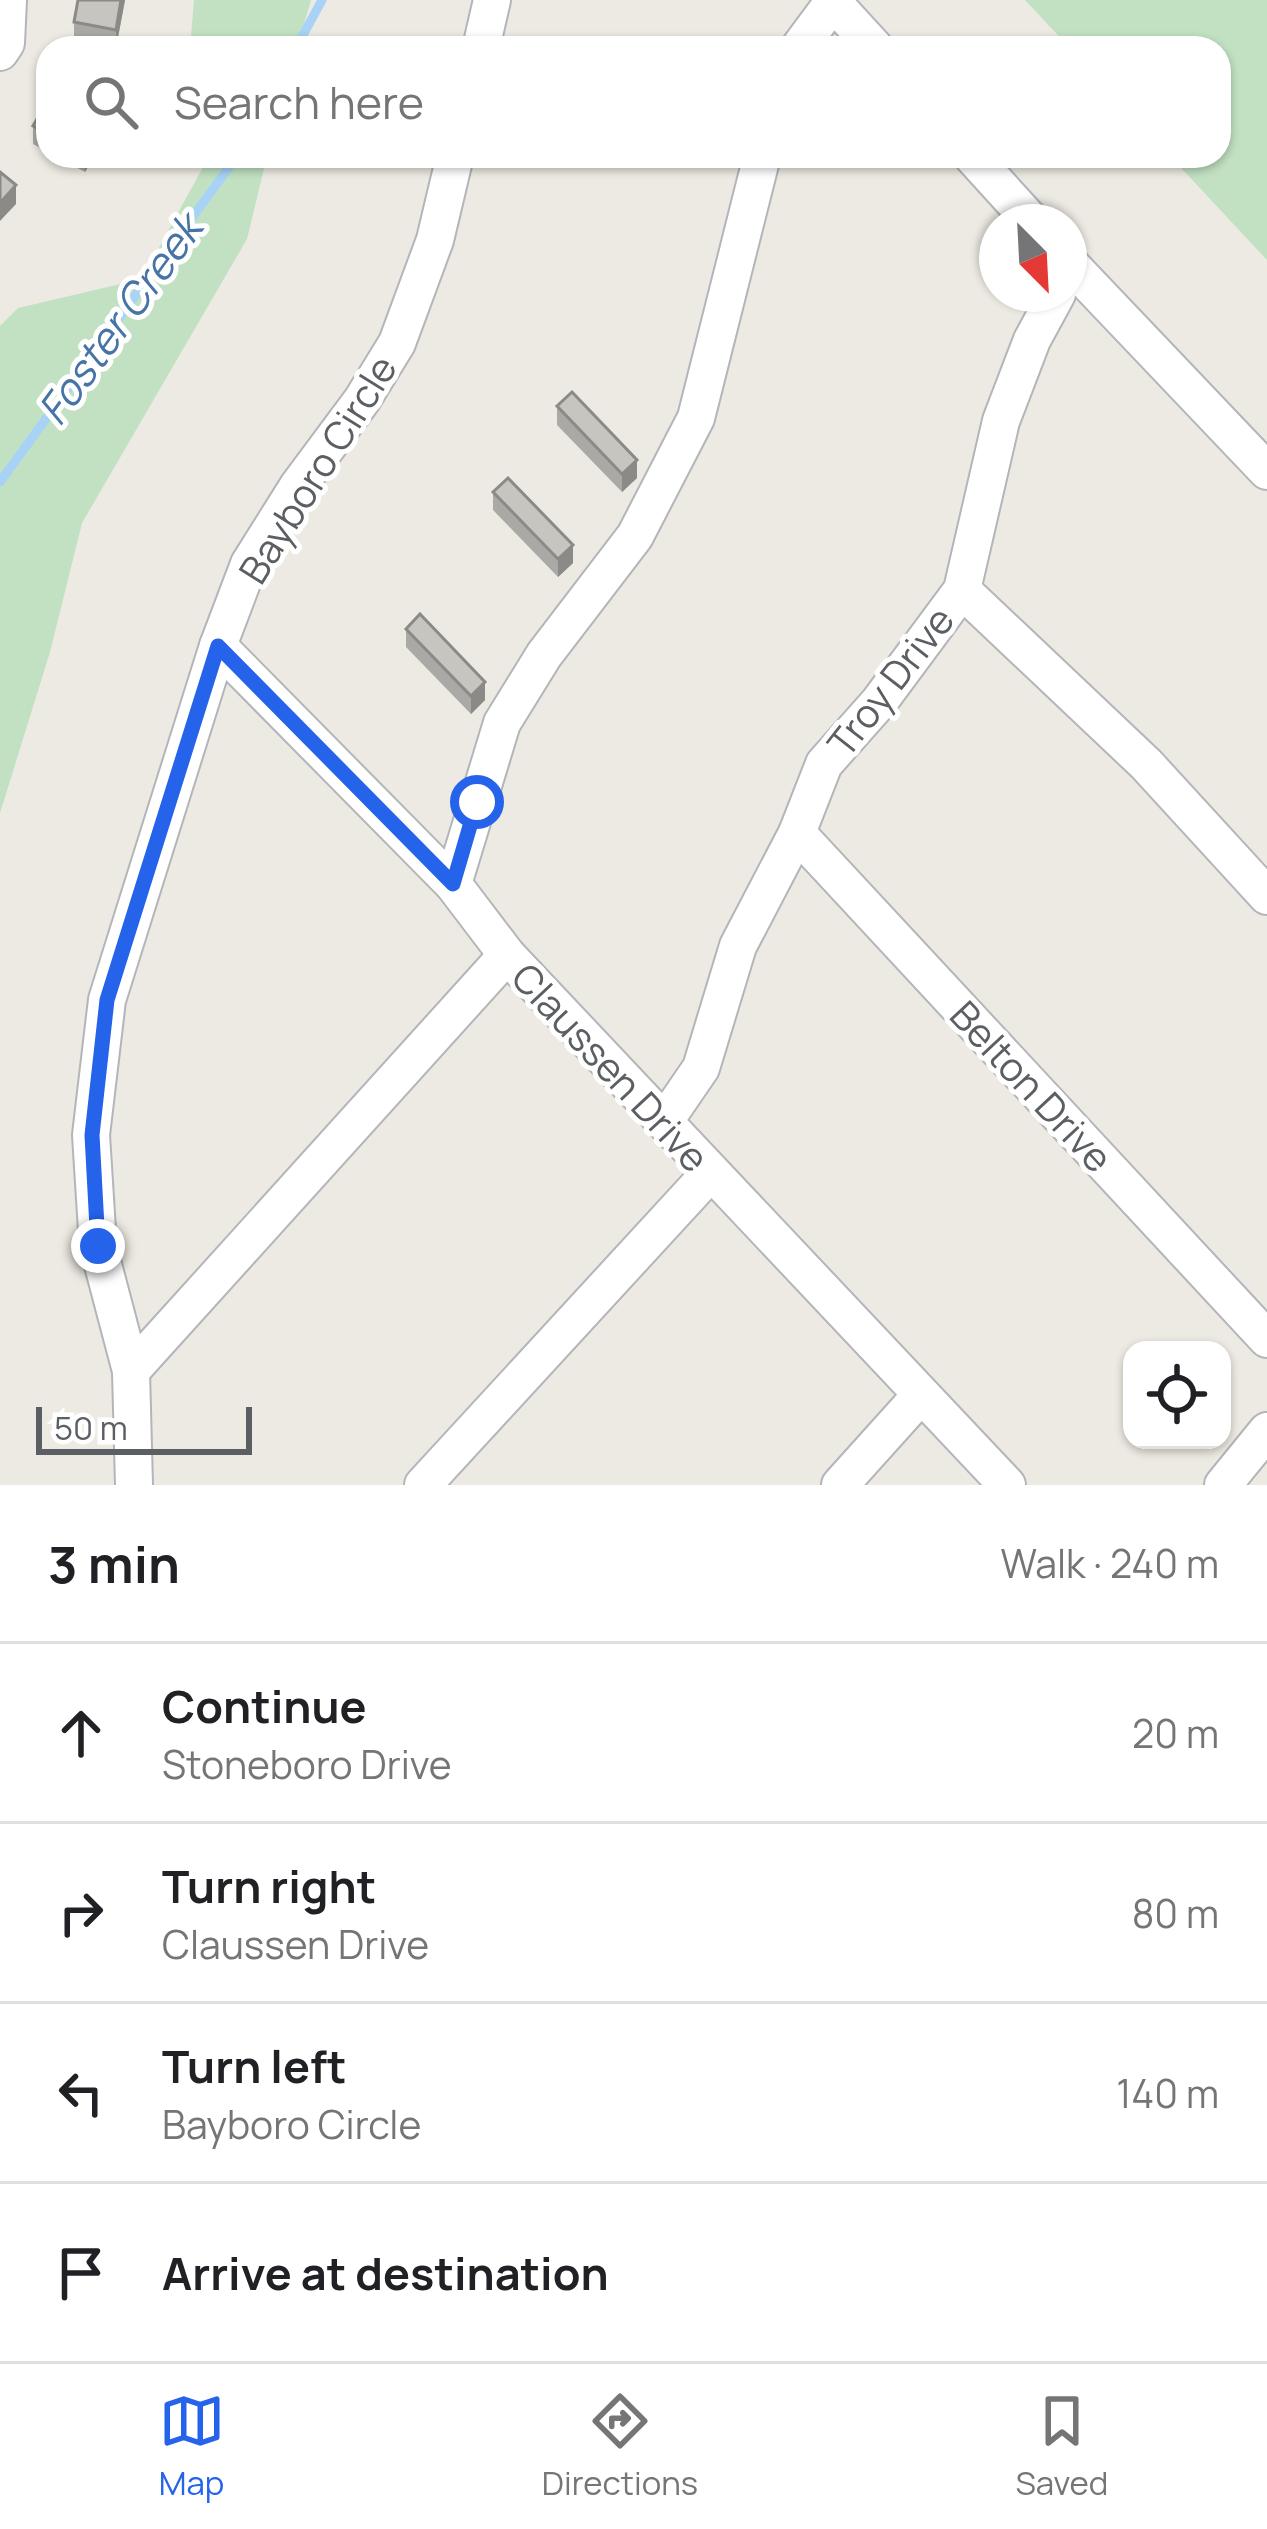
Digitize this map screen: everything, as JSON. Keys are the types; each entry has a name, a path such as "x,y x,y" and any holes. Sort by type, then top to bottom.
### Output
{"street":[{"path":"0,52 6,43 8,0"},
{"path":"484,36 492,0"},
{"path":"808,36 832,1 863,36"},
{"name":"Bayboro Circle","path":"134,1485 131,1371 98,1246 92,1135 107,1000 218,646 249,564 397,343 435,240 452,168"},
{"path":"453,884 502,723 544,655 634,536 696,418 759,168"},
{"path":"983,168 1016,204"},
{"path":"1087,294 1267,471"},
{"name":"Troy Drive","path":"664,1122 701,1068 737,946 797,833 824,764 879,702 962,590 1001,422 1046,312"},
{"path":"962,590 1146,764 1267,896"},
{"name":"Claussen Drive","path":"218,646 453,884 507,955 1007,1485"},
{"name":"Belton Drive","path":"797,833 1267,1339"},
{"path":"131,1371 507,955"},
{"path":"423,1485 710,1173"},
{"path":"841,1485 921,1395"},
{"path":"1222,1485 1267,1431"}],"green space":[{"path":"194,0 311,0 300,36 191,36"},
{"path":"1025,0 1267,0 1267,260 1181,168 1231,168 1231,36 1059,36"},
{"path":"202,168 264,168 247,239 82,523 50,652 0,813 0,326 18,308 142,279"}],"building":[{"path":"78,0 121,0 116,30 74,22"},
{"path":"0,172 16,185 0,203"},
{"path":"572,392 637,460 622,474 557,406"},
{"path":"508,478 573,545 558,559 493,492"},
{"path":"420,614 485,682 471,696 406,629"}],"waterway":[{"name":"Foster Creek","path":"302,36 322,0"},
{"name":"Foster Creek","path":"0,482 228,168"}],"route":[{"path":"98,1246 92,1135 107,1000 218,646 453,884 477,802"}]}
